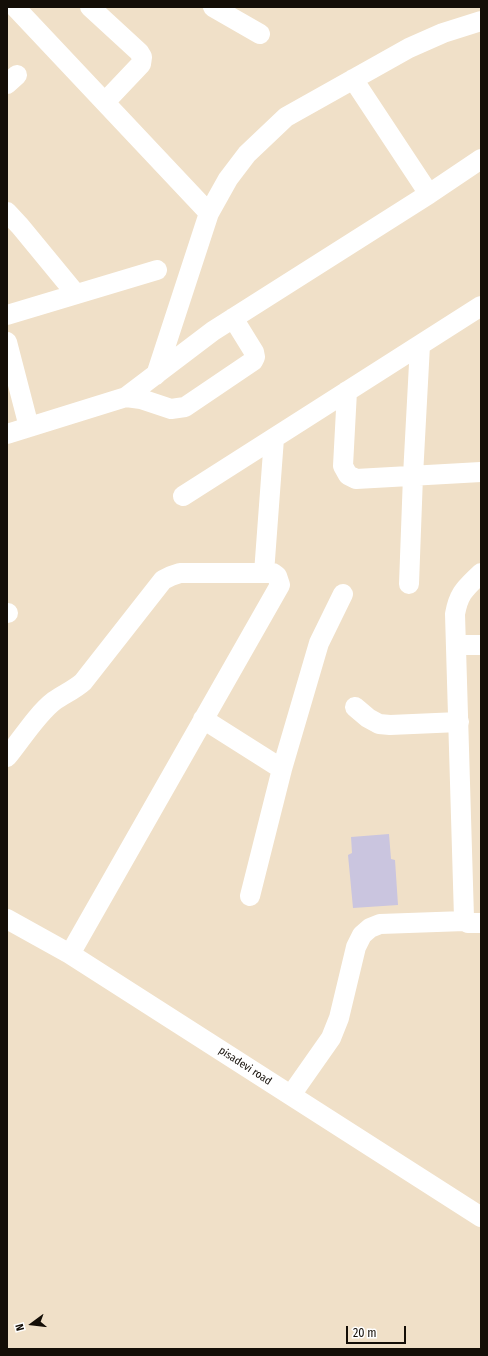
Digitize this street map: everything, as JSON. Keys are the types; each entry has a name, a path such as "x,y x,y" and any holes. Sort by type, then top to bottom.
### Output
{"street":[{"path":"15,7 209,213"},
{"path":"90,7 139,52 142,58 141,64 105,102"},
{"path":"213,7 260,34"},
{"path":"156,374 209,213 228,179 247,154 286,117 409,48 478,17"},
{"path":"353,79 429,194"},
{"path":"7,434 126,397 213,331 429,194 481,159"},
{"path":"7,212 76,294"},
{"path":"7,314 157,270"},
{"path":"183,496 481,306"},
{"path":"126,397 141,399 171,409 186,407 253,361 255,357 254,352 233,318"},
{"path":"7,342 29,427"},
{"path":"409,584 420,345"},
{"path":"347,391 343,466 348,475 356,479 481,472"},
{"path":"264,573 274,438"},
{"path":"7,757 54,701 83,682 164,580 180,573 264,573 277,576 280,585 70,954"},
{"path":"291,1095 331,1038 339,1018 356,947 362,935 370,928 380,924 473,922 459,722 455,614 456,605 461,593 481,573"},
{"path":"250,896 282,769 319,643 343,594"},
{"path":"456,645 481,645"},
{"path":"355,707 368,718 379,724 390,725 459,722"},
{"path":"203,718 282,769"},
{"name":"pisadevi road","path":"7,919 70,954 481,1217"}],"building":[{"path":"389,834 391,859 395,860 398,905 353,908 348,855 352,853 351,837"}]}
